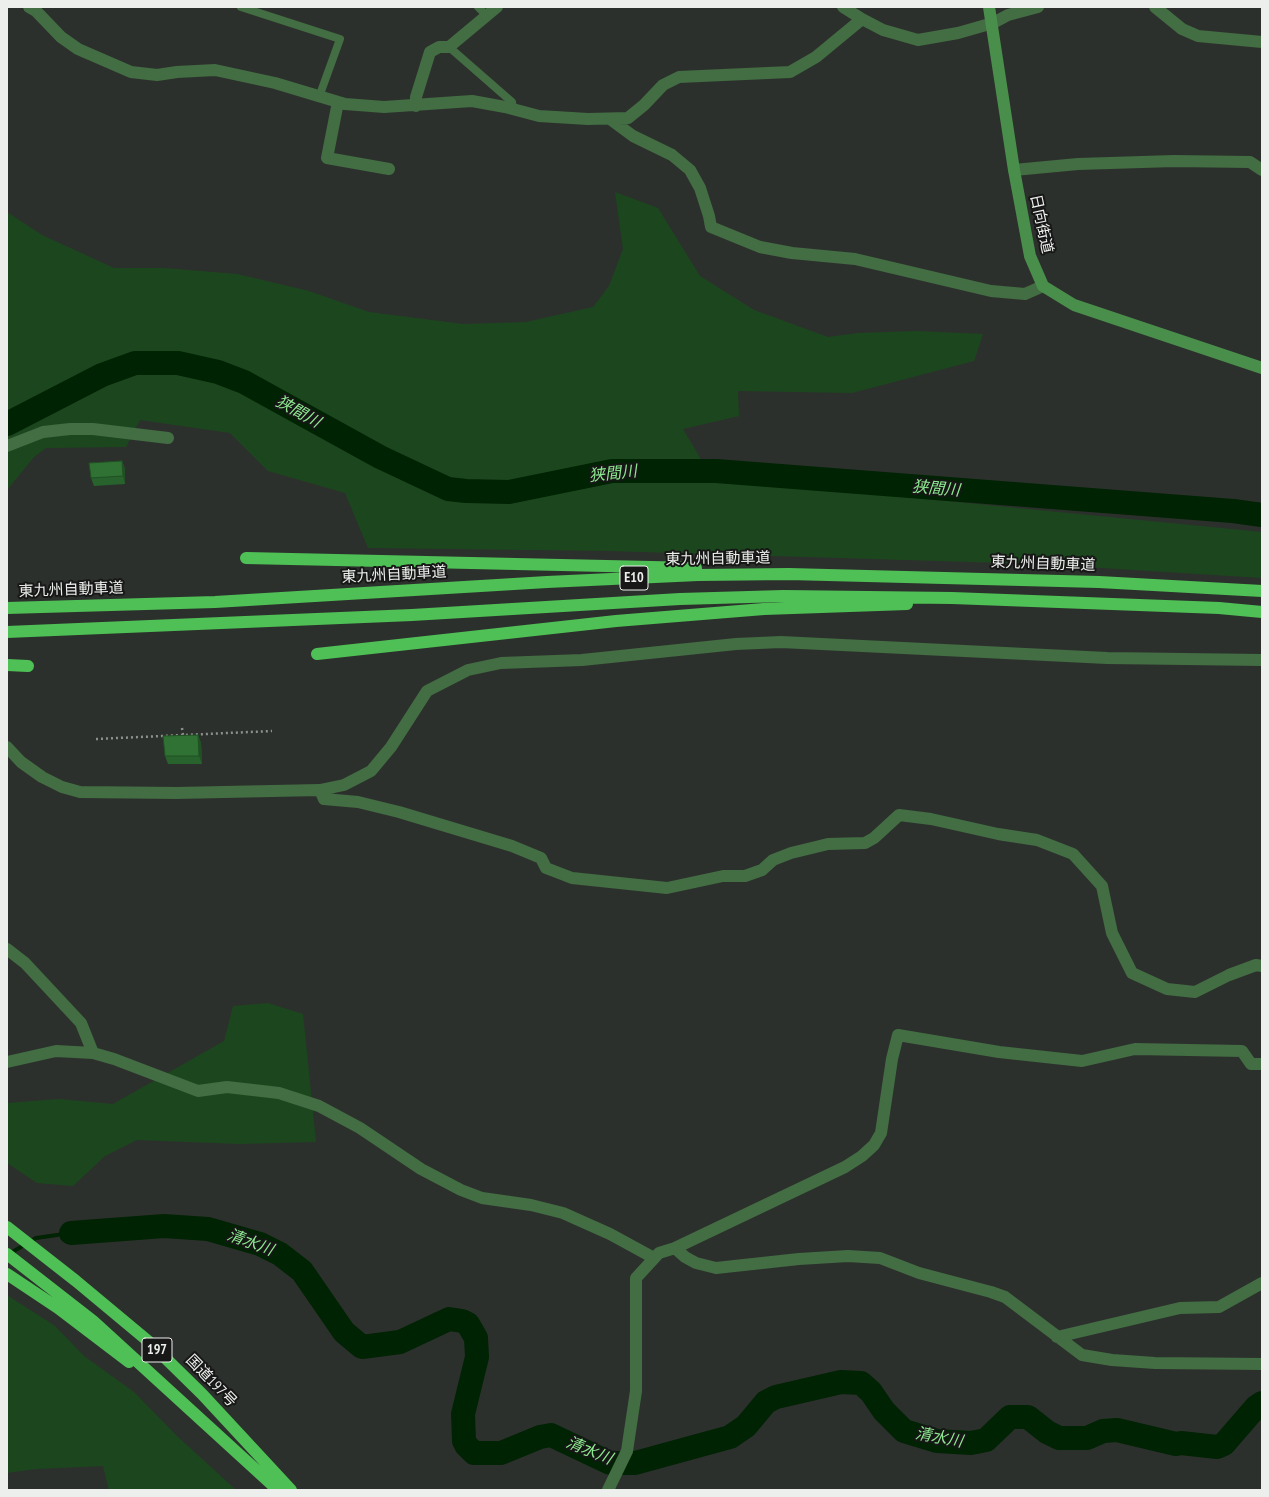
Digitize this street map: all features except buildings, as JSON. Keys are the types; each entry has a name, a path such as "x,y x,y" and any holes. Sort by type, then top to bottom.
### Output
{"highway":[{"path":"246,558 675,567 789,574"},
{"name":"東九州自動車道","path":"7,608 215,602 603,579 789,574 1099,582 1262,591"},
{"name":"E10","path":"7,632 404,615 688,599 870,596 1024,600 1262,612"},
{"path":"317,654 616,620 741,611 1024,600"},
{"path":"7,665 28,666"},
{"name":"国道197号","path":"7,1227 103,1303 158,1350 202,1394 291,1490"},
{"name":"197","path":"11,1257 93,1321 278,1490"},
{"path":"7,1274 58,1308 184,1404"}],"street":[{"path":"29,7 36,11 61,37 78,49 131,72 157,75 215,70 275,83 338,102 384,107 472,102 539,116 610,119 628,118 644,106 663,85 679,77 790,72 816,57 862,19"},
{"path":"416,106 416,97 430,52 439,46 449,47 497,7"},
{"path":"843,7 883,30 918,40 958,33 993,23 1008,15 1038,7"},
{"name":"日向街道","path":"989,7 993,23 1014,170 1030,256 1043,286"},
{"path":"1154,7 1182,29 1198,36 1262,42"},
{"path":"338,102 327,158 389,169"},
{"path":"610,119 633,136 672,155 690,170 700,188 711,227 760,247 792,253 855,259 991,291 1025,294 1043,286 1074,305 1262,368"},
{"path":"1014,170 1078,164 1174,161 1250,162 1262,170"},
{"path":"7,446 43,432 70,429 93,429 168,438"},
{"path":"7,747 21,762 42,777 62,787 80,792 176,793 320,790 344,785 371,771 391,747 427,691 468,670 501,663 582,660 736,644 781,642 1107,658 1262,660"},
{"path":"320,790 324,799 358,802 399,812 512,846 541,858 546,868 572,878 667,888 723,876 745,876 762,870 773,860 791,853 828,844 864,843 874,838 899,815 930,819 998,834 1036,840 1073,854 1102,886 1112,933 1132,972 1167,989 1195,992 1229,975 1256,965 1262,966"},
{"path":"7,949 25,963 81,1023 93,1053"},
{"path":"608,1490 627,1451 636,1391 636,1278 659,1253 675,1248 845,1167 862,1156 874,1145 881,1133 892,1059 898,1036 999,1052 1082,1061 1134,1049 1242,1052 1251,1064 1262,1064"},
{"path":"7,1062 56,1051 93,1053 114,1059 198,1091 227,1087 279,1093 319,1106 360,1128 387,1148 421,1169 460,1190 482,1198 531,1205 563,1213 610,1234 654,1258"},
{"path":"675,1248 685,1257 696,1263 716,1268 798,1259 848,1256 880,1258 919,1273 1005,1297 1082,1355 1112,1360 1262,1364"},
{"path":"1057,1337 1180,1308 1219,1307 1262,1283"}],"lane":[{"path":"241,7 340,38 319,97"},
{"path":"478,7 487,16"},
{"path":"449,47 512,102 513,110"}],"path":[{"path":"182,728 183,740"},
{"path":"96,739 272,731"}],"green space":[{"path":"615,192 658,208 700,276 754,310 828,337 858,333 916,331 983,334 974,361 852,393 738,391 739,416 683,429 712,478 1262,532 1262,578 1037,564 608,551 368,548 345,493 268,471 230,433 140,420 126,447 46,448 34,457 7,490 7,212 42,235 114,268 164,268 237,274 309,291 369,312 463,324 526,322 593,307 609,286 623,249"},
{"path":"268,1003 303,1014 316,1142 239,1144 137,1140 105,1156 73,1186 37,1183 7,1163 7,1103 59,1099 113,1104 224,1041 233,1006"},
{"path":"7,1295 55,1326 84,1356 134,1392 177,1436 236,1490 109,1490 103,1466 36,1469 7,1473"}],"waterway":[{"name":"狭間川","path":"7,424 102,375 135,363 178,363 218,372 244,382 380,457 448,489 509,492 612,471 716,471 1233,511 1262,515"},
{"name":"清水川","path":"71,1233 164,1226 208,1229 260,1244 280,1254 302,1271 344,1332 362,1347 400,1342 449,1319 462,1321 468,1324 476,1338 477,1357 463,1414 464,1441 474,1453 501,1453 540,1437 551,1435 610,1463 635,1463 730,1437 746,1426 766,1402 776,1397 841,1382 861,1383 871,1392 884,1411 904,1431 937,1441 971,1443 986,1440 1010,1417 1028,1417 1047,1432 1059,1438 1087,1438 1103,1431 1117,1430 1176,1444 1181,1443 1217,1447 1224,1444 1256,1407 1262,1403"},
{"path":"9,1254 36,1238 71,1233"}]}
